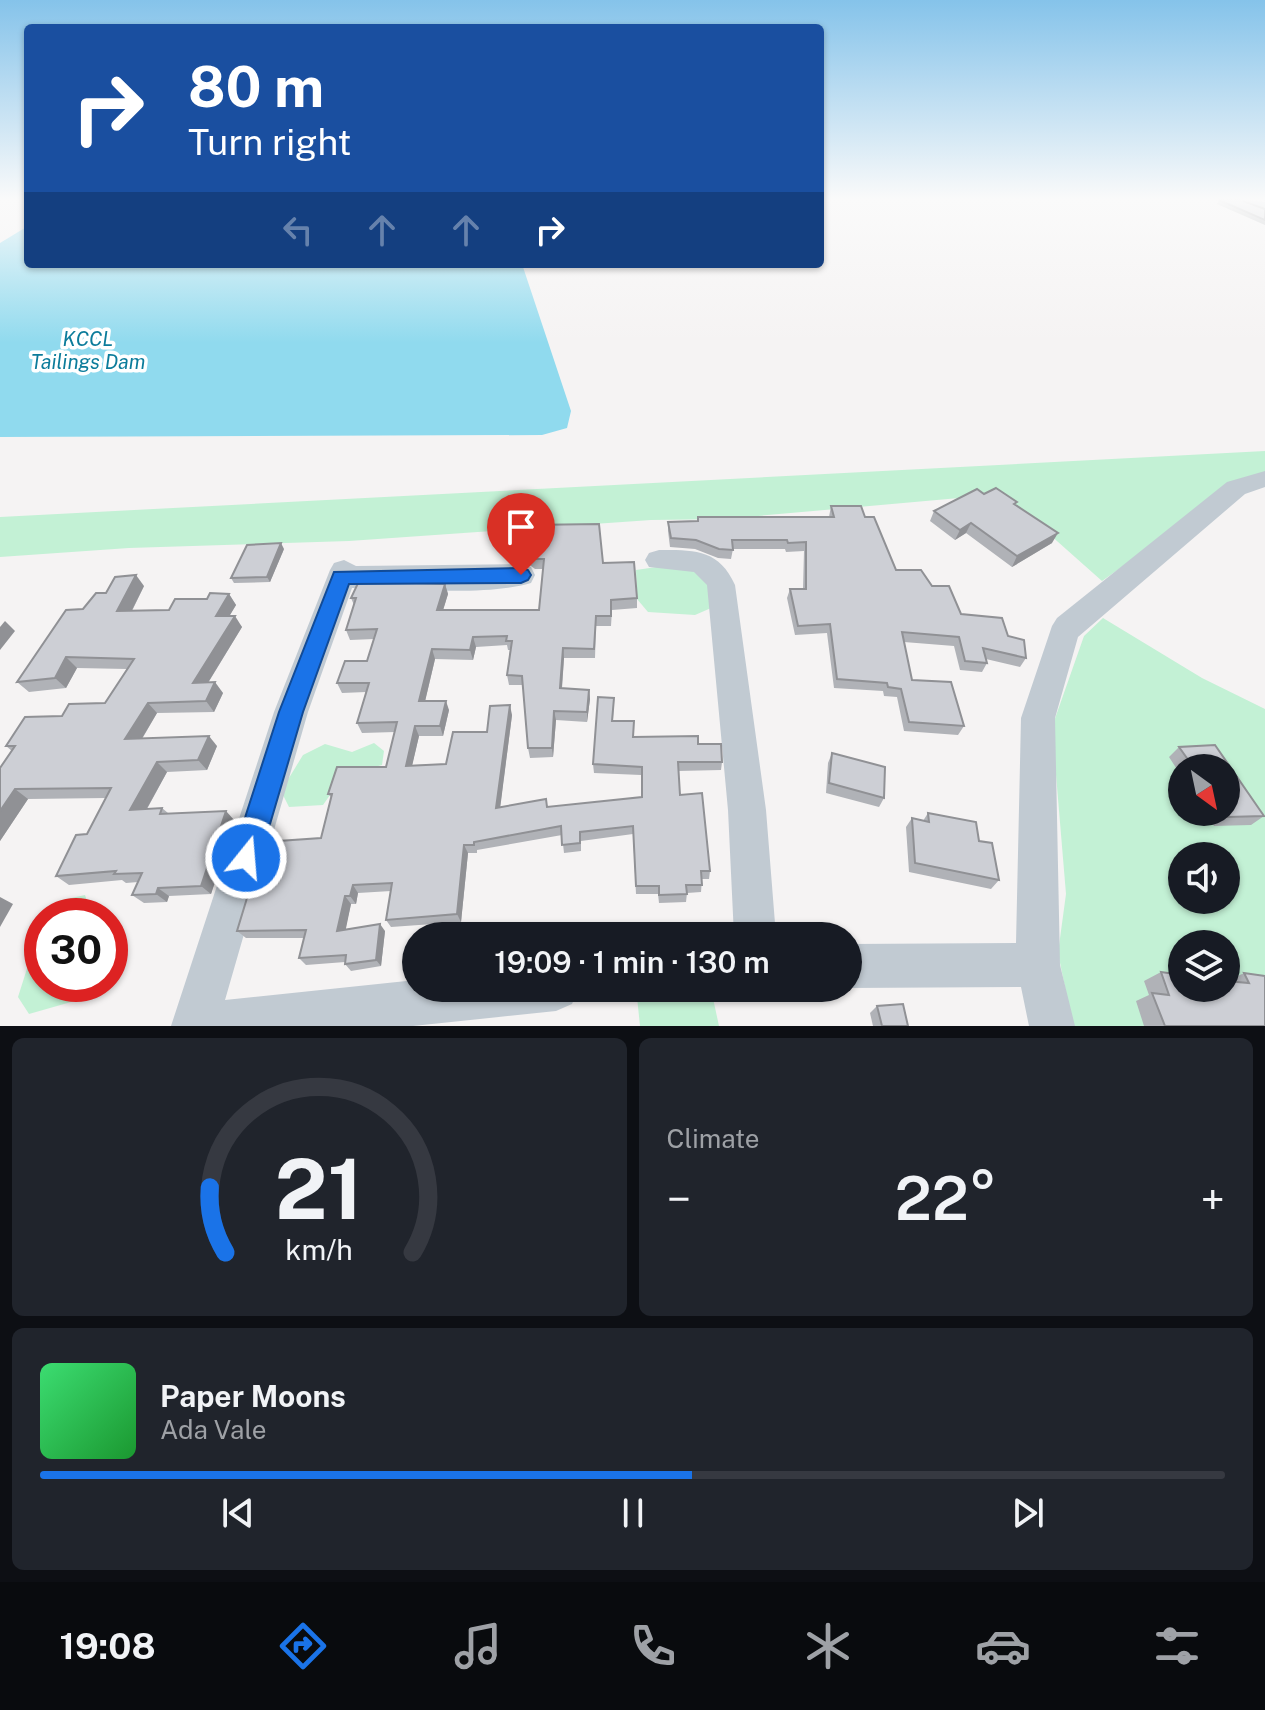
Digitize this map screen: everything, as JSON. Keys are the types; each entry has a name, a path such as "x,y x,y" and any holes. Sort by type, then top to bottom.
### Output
{"street":[{"path":"1052,1026 1038,965 1038,718 1063,635 1068,627 1236,488 1265,479"},
{"path":"659,560 704,564 714,569 721,585 747,810 754,922"},
{"path":"424,1002 197,1026 291,712 343,574 521,575"},
{"path":"862,966 1038,965"}],"green space":[{"path":"1265,451 1265,473 1230,490 1102,581 1004,494 724,519 651,520 349,541 129,548 0,557 0,517"},
{"path":"677,564 713,580 718,605 695,615 648,612 637,599 636,570"},
{"path":"1103,618 1202,678 1265,709 1265,1026 1073,1026 1058,953 1066,894 1052,727 1084,636"},
{"path":"374,743 384,751 382,765 344,775 323,805 289,807 281,791 303,755 325,744 352,752"},
{"path":"24,978 24,1002 71,1002 29,1014 18,997"},
{"path":"638,1002 714,1002 719,1026 640,1026"}],"water":[{"name":"KCCL Tailings Dam","path":"0,247 24,247 24,268 523,268 571,411 567,428 542,435 0,437"}],"building":[{"path":"996,488 1058,533 1017,556 971,523 960,530 934,511 977,489 984,494"},
{"path":"831,506 861,506 865,517 874,517 896,570 921,570 932,586 949,586 961,614 1002,618 1008,636 1024,640 1026,658 983,648 987,663 965,661 959,637 902,632 912,680 951,682 964,726 909,722 901,689 888,687 887,683 837,679 830,624 798,626 790,589 806,589 806,542 732,540 733,550 719,549 696,540 671,538 668,522 698,521 698,517 834,517"},
{"path":"599,524 603,563 634,562 637,598 611,600 611,616 596,616 594,649 563,648 560,688 589,690 587,712 554,711 552,748 528,748 522,676 507,675 512,641 506,641 507,636 473,637 470,650 432,649 419,701 446,701 440,726 415,726 406,766 446,764 453,732 487,732 490,706 510,705 496,808 546,799 547,807 642,797 642,767 593,764 598,697 614,698 612,721 634,721 633,737 698,736 698,744 721,744 722,762 678,762 680,795 702,793 710,871 701,871 702,885 686,885 687,894 659,895 659,886 636,886 633,826 580,832 580,843 562,845 561,826 464,845 457,914 386,920 392,883 353,885 350,896 345,896 337,931 380,924 376,960 345,964 346,955 299,958 306,930 237,931 264,842 321,838 332,794 328,794 337,767 386,767 397,722 357,723 369,683 337,683 345,661 367,661 377,629 346,630 356,598 351,598 359,581 445,584 437,610 539,610 544,559 534,559 525,553 528,525"},
{"path":"281,543 267,577 231,578 247,545"},
{"path":"136,575 117,611 169,610 175,599 207,599 210,593 229,594 216,616 235,616 193,683 215,682 206,701 148,703 125,739 209,736 198,760 157,762 130,810 162,808 160,814 226,811 201,886 158,888 156,894 132,895 142,873 114,874 116,871 56,876 76,835 87,834 111,788 15,789 0,811 0,768 15,746 6,746 25,717 62,716 69,704 105,703 134,659 66,657 55,678 17,682 66,610 83,609 96,593 106,593 115,577"},
{"path":"1215,745 1221,754 1184,754 1179,747"},
{"path":"832,753 885,767 884,798 829,783"},
{"path":"1240,781 1264,816 1240,817"},
{"path":"928,813 976,822 979,841 992,843 999,880 915,863 912,818 929,822"},
{"path":"1161,972 1168,973 1168,992"},
{"path":"1244,973 1265,976 1265,1026 1165,1026 1152,993 1168,995 1168,1002 1240,1002 1240,982 1249,983"},
{"path":"903,1004 908,1026 882,1026 877,1006"}],"route":[{"path":"246,858 291,712 341,577 476,578 521,575"}]}
